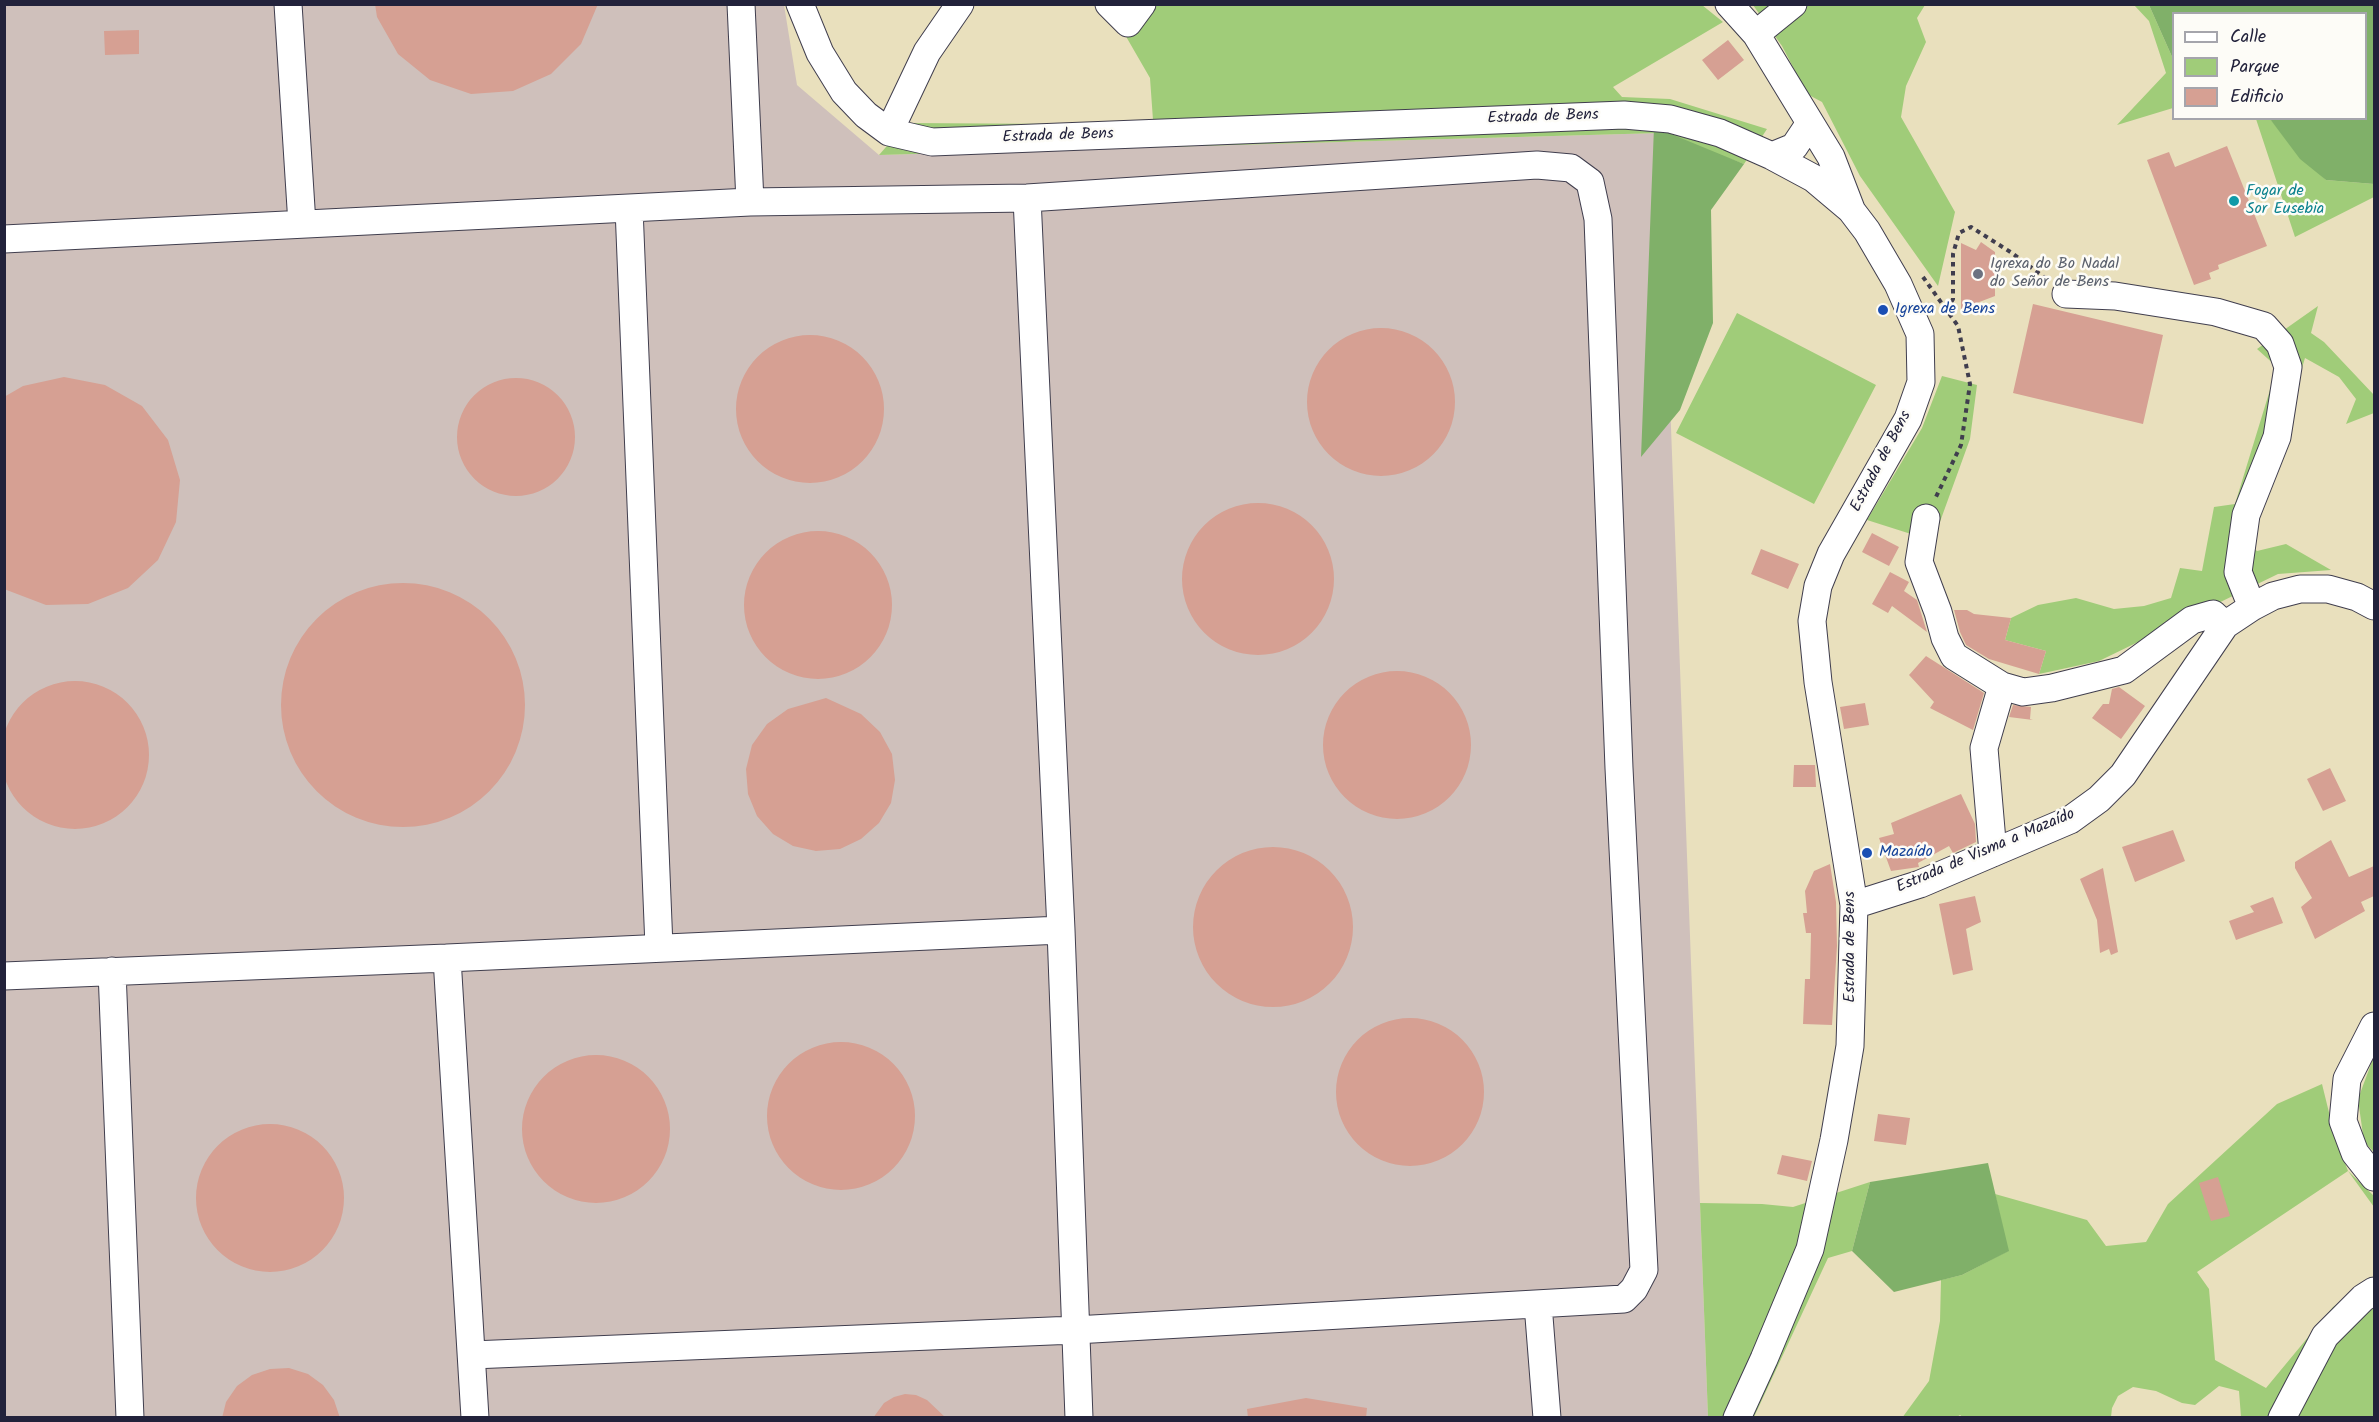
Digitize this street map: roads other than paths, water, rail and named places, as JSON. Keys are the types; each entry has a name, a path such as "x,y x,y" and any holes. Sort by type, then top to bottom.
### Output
{"street":[{"path":"288,4 302,224"},
{"path":"741,4 750,202"},
{"name":"Estrada de Bens","path":"800,4 820,52 844,92 866,115 889,132 932,142 1624,115 1670,119 1720,134 1772,156 1813,178 1851,210 1867,231 1898,284 1920,334 1921,382 1908,419 1831,554 1818,586 1812,621 1819,693 1854,905 1850,1046 1834,1140 1810,1249 1737,1418"},
{"path":"889,132 927,52 960,4"},
{"path":"1109,4 1128,23 1142,4"},
{"path":"1729,4 1756,34 1831,157 1851,210"},
{"path":"1756,34 1793,4"},
{"path":"1772,156 1794,147 1810,123"},
{"path":"1810,123 1813,178"},
{"path":"1813,178 1825,169 1831,157"},
{"path":"4,239 750,202 1027,198 1537,165 1571,168 1590,182 1598,219 1620,780 1644,1270 1634,1289 1624,1299 1538,1304 1075,1330 472,1355"},
{"path":"1027,198 1061,930 1079,1418"},
{"path":"629,208 659,947"},
{"path":"2066,294 2115,296 2216,312 2264,326 2280,344 2288,368 2277,437 2246,515 2238,572 2252,607"},
{"path":"1926,518 1919,562 1945,638 1954,656 2002,686 2023,692 2124,670 2192,620 2213,614 2225,625"},
{"name":"Estrada de Visma a Mazaído","path":"1854,905 1920,884 2070,820 2099,799 2123,775 2225,625 2252,607 2273,596 2301,589 2328,590 2357,597 2374,606"},
{"path":"1993,853 1984,748 2002,686"},
{"path":"4,976 1061,930"},
{"path":"447,958 475,1418"},
{"path":"112,971 130,1418"},
{"path":"2374,1026 2347,1079 2343,1120 2355,1153 2374,1177"},
{"path":"2282,1418 2325,1336 2363,1298 2374,1291"},
{"path":"1538,1304 1547,1418"}],"place":[{"name":"Fogar de Sor Eusebia","path":"2234,201"},
{"name":"Igrexa do Bo Nadal do Señor de Bens","path":"1978,274"},
{"name":"Igrexa de Bens","path":"1883,310"},
{"name":"Mazaído","path":"1867,853"}]}
